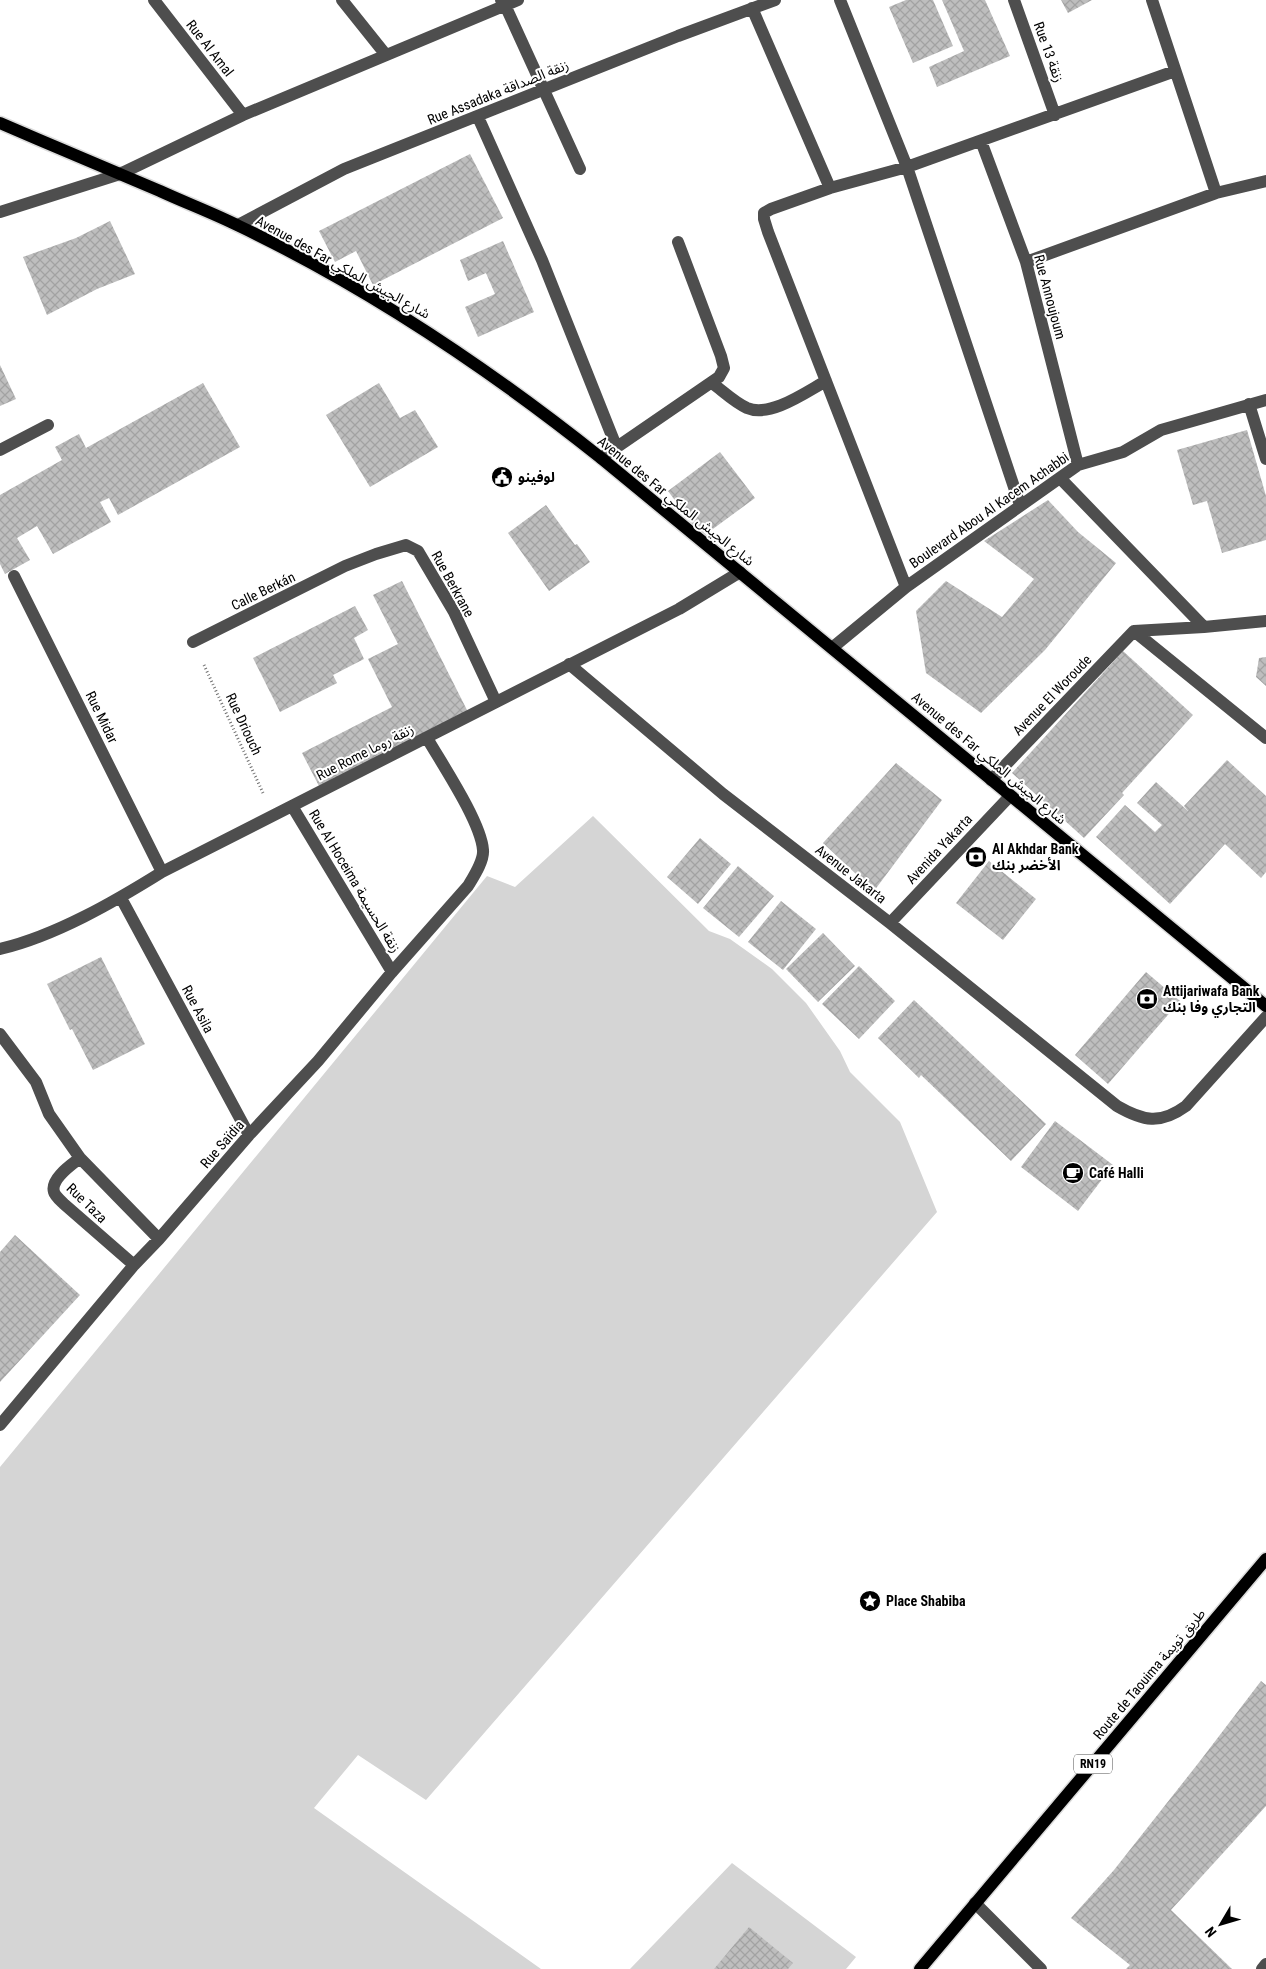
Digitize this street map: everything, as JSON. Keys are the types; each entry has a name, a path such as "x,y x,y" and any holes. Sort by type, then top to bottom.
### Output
{"main road":[{"name":"Avenue des Far شارع الجيش الملكي","path":"0,123 238,225 357,289 426,331 544,413 740,572 1266,1006"},
{"name":"Route de Taouima طريق تويمة","path":"920,1969 1266,1559"}],"street":[{"name":"Rue Al Amal","path":"154,0 243,114"},
{"path":"342,0 386,55"},
{"path":"0,212 120,174 243,114 386,55 503,2 518,0"},
{"name":"Rue Assadaka زنقة الصداقة","path":"238,225 344,169 775,0"},
{"path":"840,0 907,167 1020,505"},
{"name":"Rue 13 زنقة","path":"1014,0 1055,114"},
{"path":"1152,0 1216,193"},
{"path":"503,2 580,169"},
{"path":"752,8 830,188"},
{"path":"906,586 763,216 771,209 830,188 907,167 1175,71"},
{"path":"478,117 542,260 616,446"},
{"name":"Rue Annoujoum","path":"980,141 1026,262 1078,465"},
{"path":"1026,262 1216,193 1266,181"},
{"path":"600,458 712,383 719,377 724,368 678,242"},
{"path":"712,383 746,407 758,410 771,408 790,401 826,382"},
{"name":"Boulevard Abou Al Kacem Achabbi","path":"832,648 906,586 1078,465 1123,452 1161,430 1266,400"},
{"path":"1249,404 1266,459"},
{"path":"0,450 48,425"},
{"path":"1060,478 1204,627"},
{"name":"Rue Berkrane","path":"345,566 400,546 406,545 415,548 454,612 496,702"},
{"name":"Calle Berkán","path":"193,642 345,566"},
{"name":"Rue Rome زنقة روما","path":"0,950 16,946 121,898 162,872 678,609 740,572"},
{"name":"Rue Midar","path":"14,576 162,872"},
{"path":"1134,631 1266,621"},
{"path":"1134,631 1266,738"},
{"name":"Avenue El Woroude","path":"991,780 1134,631"},
{"name":"Avenue Jakarta","path":"569,664 723,794 890,922 1117,1106 1133,1116 1147,1120 1162,1118 1178,1112 1186,1106 1266,1017"},
{"name":"Rue Saïdia","path":"0,1425 134,1265 249,1135 318,1061 392,972 468,886 484,852 481,841 465,803 427,738"},
{"name":"Avenida Yakarta","path":"890,922 1010,796"},
{"name":"Rue Al Hoceima زنقة الحسيمة","path":"292,806 392,972"},
{"name":"Rue Asila","path":"121,898 249,1135"},
{"name":"Rue Taza","path":"0,1034 36,1082 50,1114 80,1158 159,1239"},
{"name":"Rue Taza","path":"80,1158 56,1179 54,1185 55,1194 134,1265"},
{"path":"975,1902 1041,1969"},
{"path":"1262,1969 1266,1964"}],"path":[{"name":"Rue Driouch","path":"193,642 274,816"}],"shaded area":[{"path":"593,816 709,931 730,939 772,969 806,1003 840,1051 850,1072 900,1122 937,1212 426,1800 358,1755 314,1808 541,1969 0,1969 0,1467 487,876 515,887"},
{"path":"732,1863 856,1957 846,1969 630,1969"}],"building":[{"path":"906,0 933,0 953,46 913,63 889,7"},
{"path":"942,0 985,0 1010,56 937,87 929,67 964,51"},
{"path":"1061,0 1092,0 1068,13"},
{"path":"470,154 503,218 373,285 356,251 335,262 319,231"},
{"path":"110,221 135,274 97,289 47,315 23,257 76,238"},
{"path":"503,241 534,312 478,337 465,307 495,294 486,273 468,281 460,260"},
{"path":"0,365 16,399 0,406"},
{"path":"203,383 240,447 118,515 109,498 100,502 111,522 53,554 37,526 17,538 30,560 5,574 0,564 0,495 62,460 55,447 79,434 86,448"},
{"path":"379,383 400,418 415,410 438,447 370,487 326,415"},
{"path":"1247,430 1266,496 1266,540 1222,553 1207,501 1193,505 1177,450"},
{"path":"720,452 755,498 702,537 668,491"},
{"path":"1048,500 1078,532 1116,563 1045,650 981,713 926,673 916,611 946,581 1002,617 1034,579 984,541"},
{"path":"546,505 590,562 549,591 508,533"},
{"path":"402,581 468,712 319,786 302,753 392,707 368,659 398,644 373,595"},
{"path":"355,606 368,630 354,638 364,659 333,675 337,683 280,712 253,658"},
{"path":"1123,651 1193,715 1084,838 1012,773"},
{"path":"1266,657 1266,686 1256,677 1259,658"},
{"path":"1227,760 1266,796 1266,872 1261,878 1225,844 1170,904 1096,837 1125,805 1155,832 1162,825 1137,803 1156,782 1188,811 1184,806"},
{"path":"896,763 942,800 874,891 823,843"},
{"path":"700,838 731,864 698,904 667,877"},
{"path":"989,861 1036,899 1003,940 956,903"},
{"path":"738,866 774,896 739,937 703,908"},
{"path":"781,901 816,929 783,970 748,942"},
{"path":"823,933 855,966 818,1002 786,969"},
{"path":"101,957 145,1044 93,1070 47,984"},
{"path":"859,966 895,1001 859,1039 822,1004"},
{"path":"1146,972 1180,1001 1108,1084 1075,1055"},
{"path":"914,1000 1046,1124 1011,1161 921,1075 919,1078 878,1038"},
{"path":"1055,1121 1113,1165 1078,1211 1021,1167"},
{"path":"15,1235 80,1295 0,1382 0,1252"},
{"path":"1261,1681 1266,1685 1266,1806 1171,1910 1232,1969 1126,1969 1130,1965 1071,1918 1114,1870"},
{"path":"749,1927 793,1963 788,1969 714,1969"}],"place":[{"name":"لوفينو","path":"502,477"},
{"name":"Al Akhdar Bank الأخضر بنك","path":"976,857"},
{"name":"Attijariwafa Bank التجاري وفا بنك","path":"1147,999"},
{"name":"Café Halli","path":"1073,1173"},
{"name":"Place Shabiba","path":"870,1601"}]}
